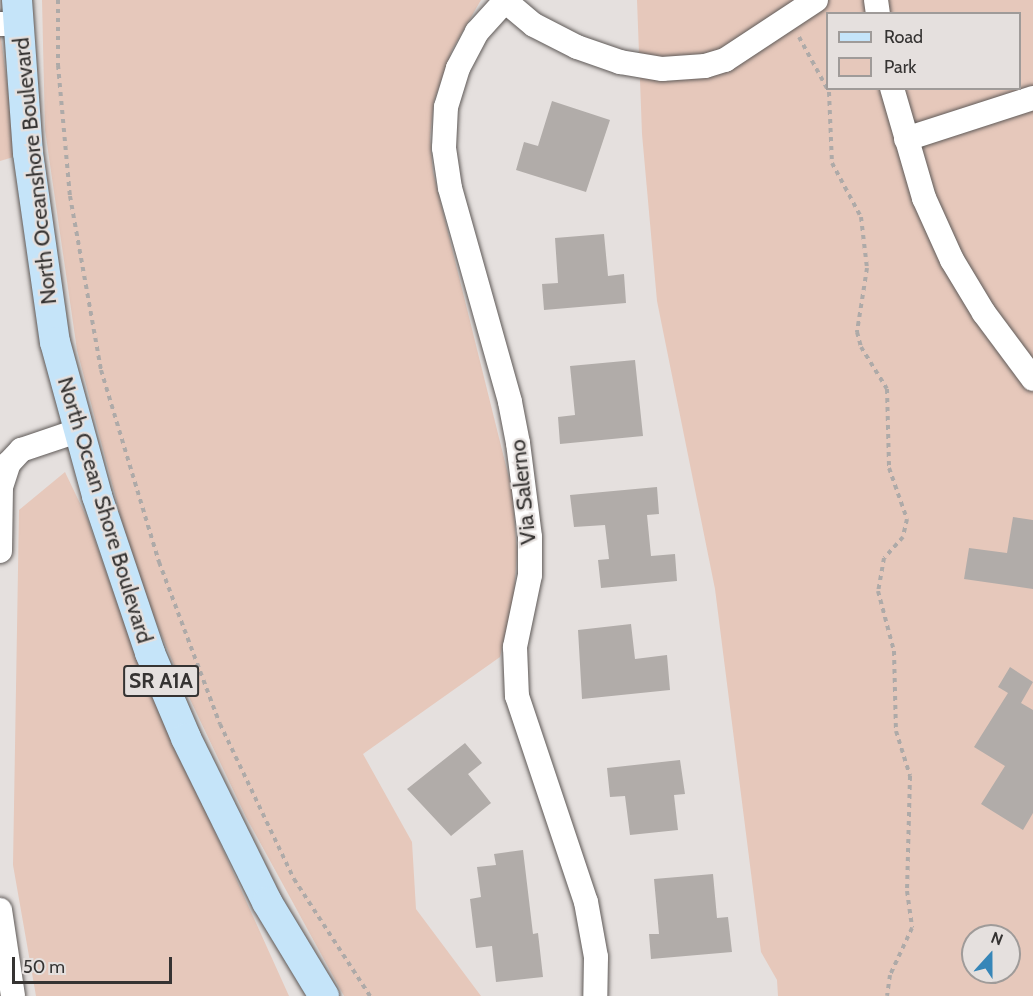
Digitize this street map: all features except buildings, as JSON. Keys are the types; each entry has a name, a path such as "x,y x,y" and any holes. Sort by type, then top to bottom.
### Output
{"main road":[{"name":"North Oceanshore Boulevard","path":"12,16 28,153 55,342"},
{"name":"North Ocean Shore Boulevard","path":"55,342 77,432 121,574 186,738 262,891 324,996"}],"street":[{"path":"505,1 534,25 577,47 620,62 662,69 705,66 725,60 816,0"},
{"name":"Via Salerno","path":"505,1 477,32 458,68 447,107 444,148 450,188 510,402 518,443 530,546 530,575 515,647 517,696 586,902 596,957 595,996"},
{"path":"893,90 924,198 952,260 984,313 1033,379"},
{"path":"906,139 1033,98"},
{"path":"0,551 1,487 9,463 21,450 77,432"},
{"path":"0,910 13,996"}],"path":[{"path":"58,0 58,65 70,196 99,359 159,562 220,724 294,879 370,996"},
{"path":"791,16 805,51 826,87"},
{"path":"828,90 832,163 861,217 867,268 857,332 861,347 887,389 889,468 907,519 903,537 884,558 878,591 894,651 897,731 910,776 907,891 912,928 890,975 887,996"}],"green space":[{"path":"42,0 481,0 452,50 434,101 430,137 433,172 512,490 517,552 514,595 500,657 363,754 412,842 416,909 481,996 344,996 246,817 178,674 136,575 77,350 45,130"},
{"path":"637,0 1033,0 1033,996 778,996 777,980 761,952 715,589 657,301 642,134"},
{"path":"0,31 17,156 0,161"},
{"path":"65,472 87,518 136,657 289,996 36,996 13,865 19,510"}]}
